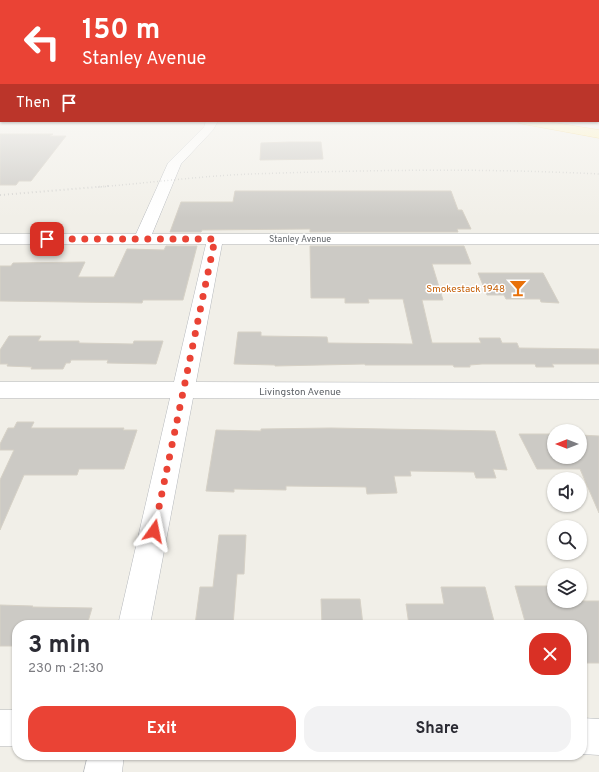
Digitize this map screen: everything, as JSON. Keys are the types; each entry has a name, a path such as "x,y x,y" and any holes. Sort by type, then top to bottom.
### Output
{"street":[{"path":"142,239 175,163 192,146"},
{"name":"Stanley Avenue","path":"0,239 599,239"},
{"path":"135,620 215,239"},
{"name":"Livingston Avenue","path":"0,390 599,392"},
{"path":"0,728 12,728"},
{"path":"587,736 599,737"},
{"path":"103,772 105,760"}],"building":[{"path":"0,146 58,146 31,181 19,181 16,185 0,185"},
{"path":"261,146 321,146 323,159 260,160"},
{"path":"235,191 451,191 458,210 462,210 471,229 457,229 458,232 310,232 310,229 202,230 201,232 170,232 181,202 233,202"},
{"path":"166,246 197,246 183,300 143,300 142,303 0,301 0,266 11,266 13,263 85,262 78,277 114,277 127,249 164,250"},
{"path":"310,246 464,246 471,264 432,264 443,300 422,300 432,343 481,343 479,338 500,338 502,343 517,343 519,348 599,349 599,364 552,364 554,367 536,367 535,364 482,364 470,365 470,367 454,367 453,365 365,364 275,366 234,364 238,332 261,332 261,336 327,337 328,343 413,344 403,299 368,299 369,303 345,303 345,298 311,298"},
{"name":"Smokestack 1948","path":"478,273 543,273 559,303 541,302 540,299 506,299 504,295 487,295"},
{"path":"9,336 41,336 38,341 79,341 79,343 133,344 134,341 163,341 156,364 107,363 108,360 71,360 70,363 66,363 63,369 31,369 32,367 7,366 8,364 0,364 0,350"},
{"path":"17,422 34,422 31,428 124,428 123,430 137,430 124,469 79,469 77,475 24,475 0,530 0,480 14,450 0,450 0,444 8,428 14,428"},
{"path":"331,428 495,431 507,470 493,469 496,478 476,478 474,472 410,471 411,476 394,476 397,493 367,494 366,487 286,486 286,490 234,489 234,492 206,491 216,430 261,431 261,429"},
{"path":"519,434 547,434 547,464 587,464 587,435 599,436 599,513 587,485 587,472 581,472 580,469 537,469"},
{"path":"219,535 246,535 244,574 237,574 233,620 196,620 200,587 213,587"},
{"path":"515,586 547,586 547,608 587,608 587,601 599,601 599,663 587,663 587,620 525,620"},
{"path":"441,587 485,587 494,620 408,620 406,604 444,604"},
{"path":"321,599 360,599 362,620 322,620"},
{"path":"0,605 92,608 88,620 12,620 12,646 0,646"}],"railway":[{"path":"106,186 232,175 338,171 468,170 599,174"},
{"path":"0,195 106,186"},
{"path":"98,187 106,186"}],"place":[{"name":"Smokestack 1948","path":"518,288"}],"route":[{"path":"47,239 215,239 154,531"}]}
